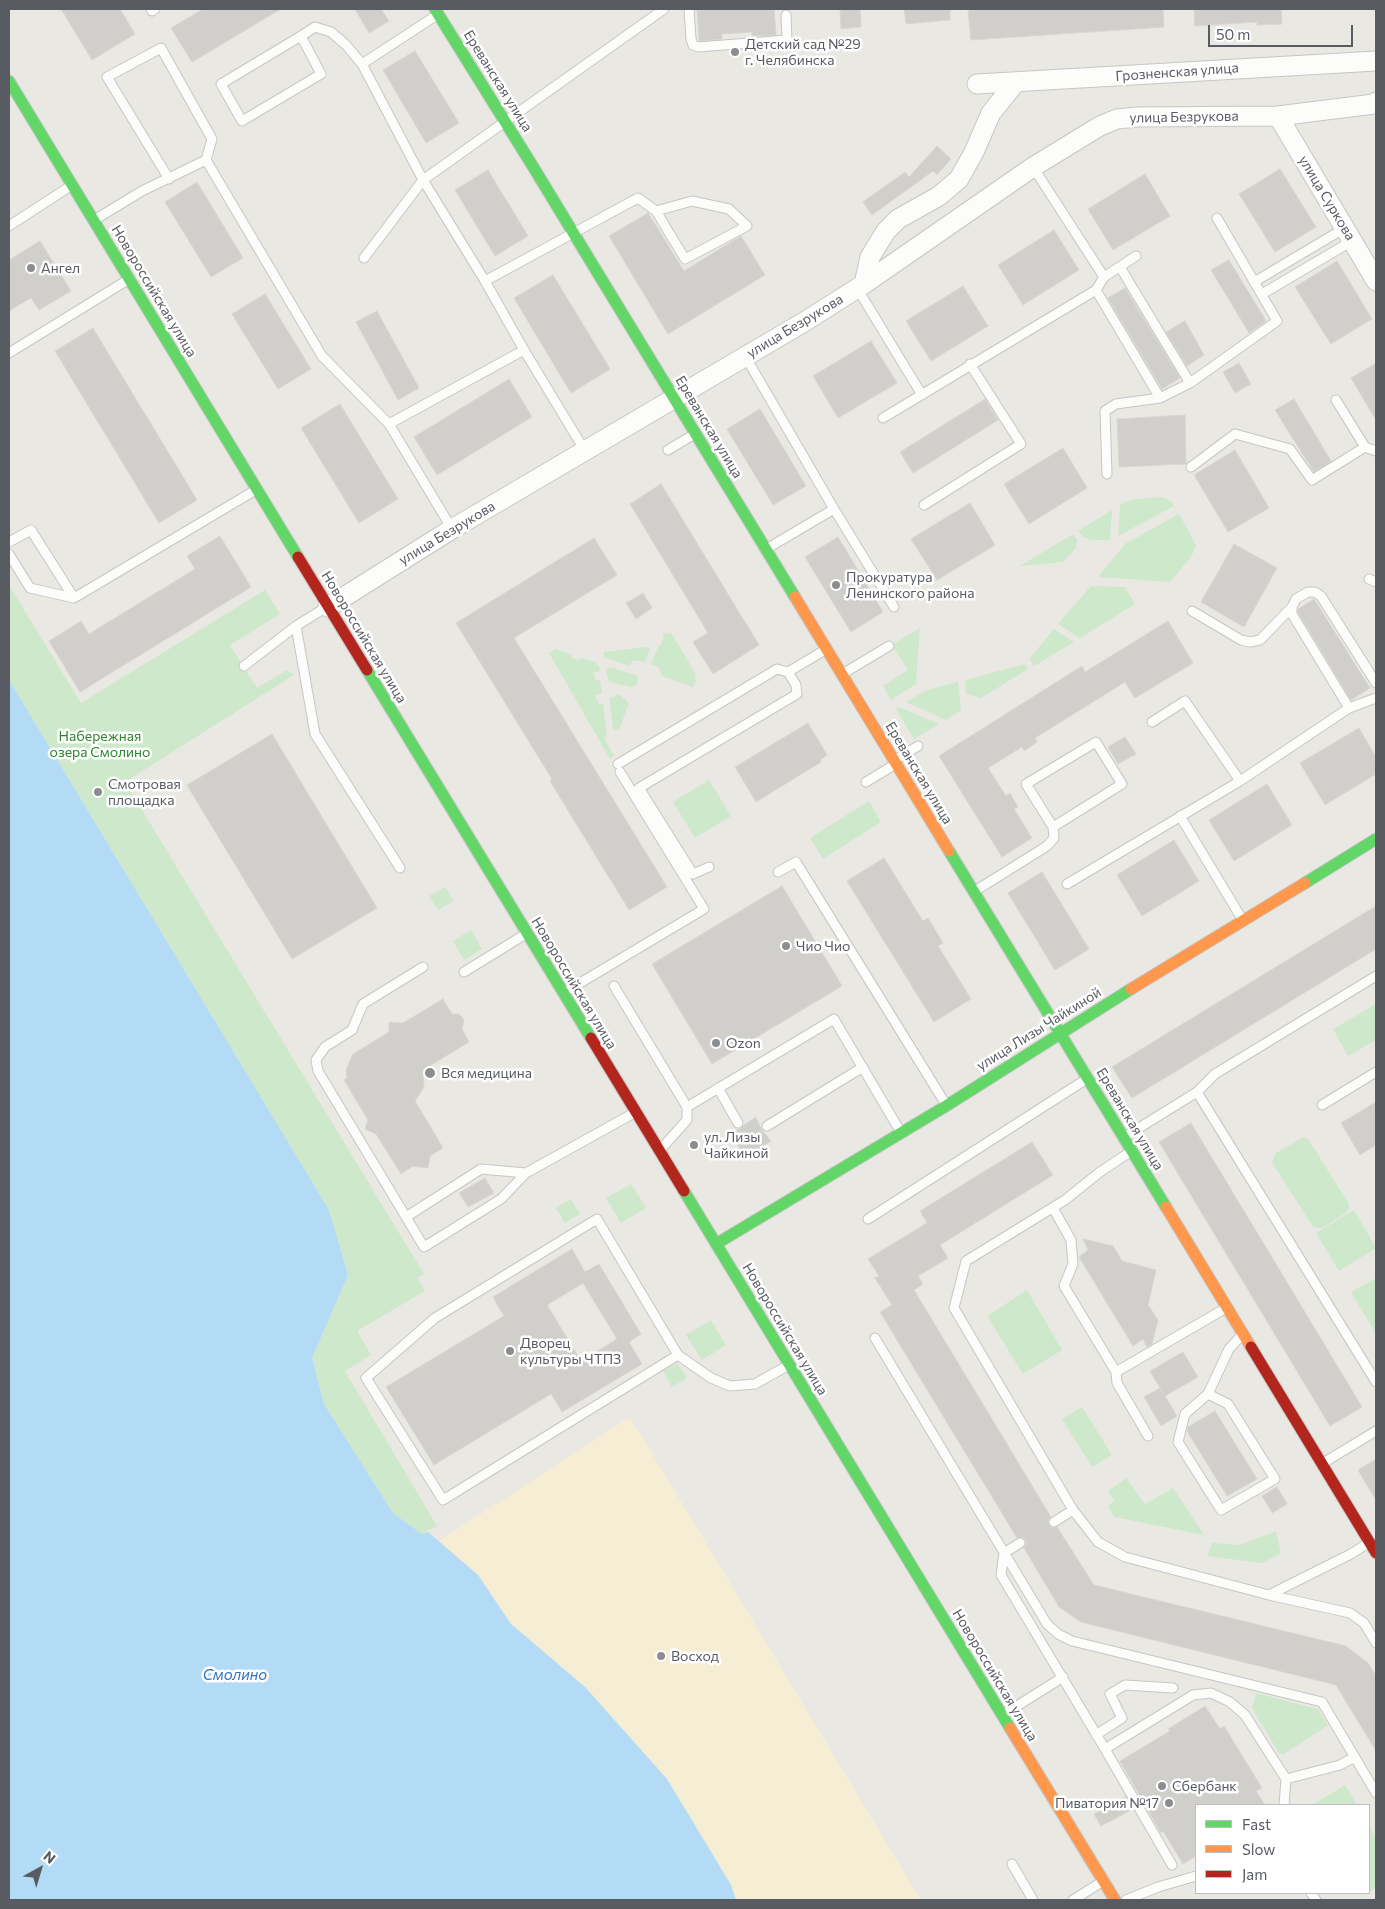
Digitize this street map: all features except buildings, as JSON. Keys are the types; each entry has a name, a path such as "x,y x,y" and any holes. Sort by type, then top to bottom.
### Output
{"street":[{"name":"Ереванская улица","path":"437,11 1322,1464 1373,1540 1376,1553"},
{"name":"Грозненская улица","path":"977,84 1376,61"},
{"name":"Новороссийская улица","path":"9,81 1114,1900"},
{"path":"861,286 870,257 886,231 898,219 939,196 959,179 974,152 991,113 1016,82"},
{"name":"улица Безрукова","path":"328,606 452,529 804,322 861,286 1033,167 1100,126 1117,119 1278,116 1376,102"},
{"name":"улица Суркова","path":"1278,116 1376,281"},
{"name":"улица Лизы Чайкиной","path":"716,1244 946,1106 1376,839"}],"lane":[{"path":"150,9 152,11 155,9"},
{"path":"364,258 423,180 506,123 664,9"},
{"path":"689,9 691,39 693,45 698,46 786,40 786,15"},
{"path":"362,64 437,11"},
{"path":"301,36 322,74 242,121 221,84 315,27 331,32 346,45 362,64 423,180 585,451"},
{"path":"169,179 107,77 161,48 212,139 206,160 322,356 390,424 452,529"},
{"path":"94,221 142,191 206,160"},
{"path":"1033,167 1104,277"},
{"path":"9,226 72,185"},
{"path":"485,281 638,198 656,211 685,259 747,226 729,209 692,201 656,211"},
{"path":"1107,474 1106,411 1116,404 1160,398 1190,383 1277,321 1217,218"},
{"path":"1254,282 1348,234"},
{"path":"1262,294 1348,234"},
{"path":"883,418 1096,290 1104,277 1136,256"},
{"path":"1120,267 1190,383"},
{"path":"9,353 129,279"},
{"path":"861,286 922,395"},
{"path":"1096,290 1160,398"},
{"path":"390,424 524,350"},
{"path":"745,356 834,509 894,607"},
{"path":"924,505 1021,444 970,364"},
{"path":"1336,400 1365,447 1376,451"},
{"path":"668,450 695,433"},
{"path":"1191,466 1235,434 1290,449 1312,480 1365,447"},
{"path":"9,554 30,588 74,598 257,490"},
{"path":"766,549 834,509"},
{"path":"9,542 31,530 74,598"},
{"path":"1192,612 1242,640 1250,642 1260,640 1292,607 1296,599 1308,592 1315,592 1321,596 1376,683"},
{"path":"244,666 296,626 328,606"},
{"path":"1292,607 1292,614 1349,708"},
{"path":"296,626 315,734 400,868"},
{"path":"842,674 890,646"},
{"path":"788,672 826,649"},
{"path":"563,994 704,908 619,768 776,669 788,672 796,685 797,694 639,788 694,874 708,867"},
{"path":"1067,884 1240,781 1349,708 1376,698"},
{"path":"1152,722 1186,701 1240,781"},
{"path":"974,891 1047,846 1054,838 1053,827 1026,784 1096,742 1122,784 1053,827"},
{"path":"866,782 918,746"},
{"path":"1180,816 1243,921"},
{"path":"778,872 796,862 946,1106"},
{"path":"464,972 526,934"},
{"path":"423,967 362,1004 352,1030 325,1047 316,1060 318,1071 424,1247 501,1199 526,1173 635,1112"},
{"path":"1124,1138 1197,1092 1214,1074 1376,976"},
{"path":"614,986 687,1107 687,1120 660,1151"},
{"path":"687,1107 834,1019 901,1133"},
{"path":"767,1126 863,1067"},
{"path":"1322,1105 1376,1072"},
{"path":"868,1219 1087,1078"},
{"path":"718,1088 738,1123"},
{"path":"1197,1092 1376,1382"},
{"path":"1132,1151 1100,1172 1053,1208 966,1261 954,1308 1073,1510 1098,1542 1126,1557 1269,1595 1350,1613 1364,1623 1376,1643"},
{"path":"406,1216 481,1169 526,1173"},
{"path":"1053,1208 1071,1240 1073,1264 1064,1286 1116,1372 1117,1383 1148,1436"},
{"path":"678,1355 443,1500 366,1378 435,1318 597,1219 678,1355 711,1378 730,1386 755,1384 789,1365"},
{"path":"1116,1372 1227,1307"},
{"path":"1208,1394 1228,1404 1275,1479 1221,1510 1178,1442 1185,1414 1208,1394 1229,1349 1243,1334"},
{"path":"875,1338 1047,1624 1058,1634 1072,1640 1322,1702 1376,1793"},
{"path":"1322,1464 1376,1431"},
{"path":"1054,1522 1073,1510"},
{"path":"1269,1595 1351,1554 1373,1540"},
{"path":"1004,1553 1020,1543"},
{"path":"1004,1553 1001,1575 1172,1865"},
{"path":"1002,1715 1062,1677"},
{"path":"1096,1735 1122,1718 1110,1694 1125,1685 1173,1688"},
{"path":"1104,1749 1193,1695 1212,1693 1230,1702 1245,1715 1286,1779 1284,1804"},
{"path":"1286,1779 1340,1765 1355,1757"},
{"path":"1012,1864 1034,1900"},
{"path":"1126,1900 1158,1887 1195,1876"},
{"path":"1073,1900 1103,1881"}],"green space":[{"path":"1163,497 1172,502 1174,506 1118,536 1120,505 1124,502 1138,499"},
{"path":"1112,510 1110,540 1090,540 1082,536 1078,531"},
{"path":"1179,514 1196,546 1191,557 1170,582 1098,577 1125,544"},
{"path":"1073,534 1077,540 1076,548 1063,562 1020,566"},
{"name":"Набережная озера Смолино","path":"9,585 81,703 265,590 280,614 230,645 257,688 287,670 294,675 125,782 424,1274 417,1278 425,1291 357,1331 371,1355 345,1371 437,1526 422,1534 393,1513 324,1404 312,1358 348,1275 329,1210 9,680"},
{"path":"1091,586 1125,587 1135,604 1080,638 1058,624"},
{"path":"920,628 916,684 891,700 883,686 908,670 892,645"},
{"path":"1054,629 1074,642 1034,666 1029,659"},
{"path":"665,633 672,634 695,673 696,682 693,687 662,676 659,667 651,664"},
{"path":"650,648 645,662 633,660 629,666 604,657 604,652"},
{"path":"556,649 572,655 571,658 579,660 581,658 595,662 599,666 600,671 593,673 596,681 600,680 602,693 595,696 599,705 603,703 607,736 604,738 614,756 610,759 549,653"},
{"path":"1025,664 1028,669 981,698 966,694 965,680"},
{"path":"610,667 636,675 639,678 636,685 632,687 609,682 606,670"},
{"path":"958,682 961,710 946,720 906,702 927,690"},
{"path":"619,694 629,703 619,730 615,730 613,729 609,698"},
{"path":"899,707 939,724 914,739 896,709"},
{"path":"709,780 731,816 695,838 673,802"},
{"path":"869,801 881,822 823,859 810,838"},
{"path":"445,887 454,901 438,910 429,896"},
{"path":"471,930 482,949 464,960 453,941"},
{"path":"1376,1004 1376,1040 1348,1056 1333,1029"},
{"path":"1304,1137 1308,1139 1349,1204 1346,1213 1322,1228 1313,1227 1272,1162 1276,1153"},
{"path":"631,1184 646,1208 621,1223 606,1198"},
{"path":"571,1199 580,1214 565,1223 556,1208"},
{"path":"1354,1210 1376,1248 1339,1271 1316,1233"},
{"path":"1376,1278 1376,1334 1351,1292"},
{"path":"1027,1290 1062,1350 1023,1374 987,1316"},
{"path":"711,1320 726,1345 702,1360 686,1335"},
{"path":"677,1363 687,1378 672,1387 663,1371"},
{"path":"1082,1407 1112,1455 1092,1467 1062,1419"},
{"path":"1126,1478 1145,1504 1173,1488 1204,1535 1114,1517 1108,1506 1114,1501 1108,1491"},
{"path":"1276,1531 1281,1553 1262,1563 1207,1556 1212,1543 1240,1545"},
{"path":"1256,1693 1318,1709 1328,1725 1284,1754 1279,1753 1252,1708"},
{"path":"1345,1785 1356,1804 1314,1804"},
{"path":"1370,1827 1376,1837 1376,1888 1370,1891"}],"sand":[{"name":"Восход","path":"630,1417 921,1900 736,1900 731,1885 667,1779 585,1687 511,1624 478,1575 439,1541"}],"water":[{"name":"Смолино","path":"9,680 329,1210 348,1275 312,1358 324,1404 393,1513 422,1534 428,1532 478,1575 511,1624 585,1687 667,1779 731,1885 736,1900 9,1900"}],"traffic: fast":[{"path":"435,9 795,597"},
{"path":"9,81 298,557"},
{"path":"367,670 591,1038"},
{"path":"1305,883 1376,839"},
{"path":"949,851 1166,1207"},
{"path":"716,1244 946,1106 1131,989"},
{"path":"684,1191 1010,1728"}],"traffic: slow":[{"path":"795,597 949,851"},
{"path":"1131,989 1305,883"},
{"path":"1166,1207 1251,1347"},
{"path":"1010,1728 1115,1900"}],"traffic: jam":[{"path":"298,557 367,670"},
{"path":"591,1038 684,1191"},
{"path":"1251,1347 1376,1553"}],"place":[{"name":"Детский сад №29 г. Челябинска","path":"735,52"},
{"name":"Ангел","path":"31,268"},
{"name":"Прокуратура Ленинского района","path":"836,585"},
{"name":"Смотровая площадка","path":"98,792"},
{"name":"Чио Чио","path":"786,946"},
{"name":"Ozon","path":"716,1043"},
{"name":"Вся медицина","path":"430,1073"},
{"name":"ул. Лизы Чайкиной","path":"694,1145"},
{"name":"Дворец культуры ЧТПЗ","path":"510,1351"},
{"name":"Восход","path":"661,1656"},
{"name":"Сбербанк","path":"1162,1786"},
{"name":"Пиватория №17","path":"1169,1803"}]}
